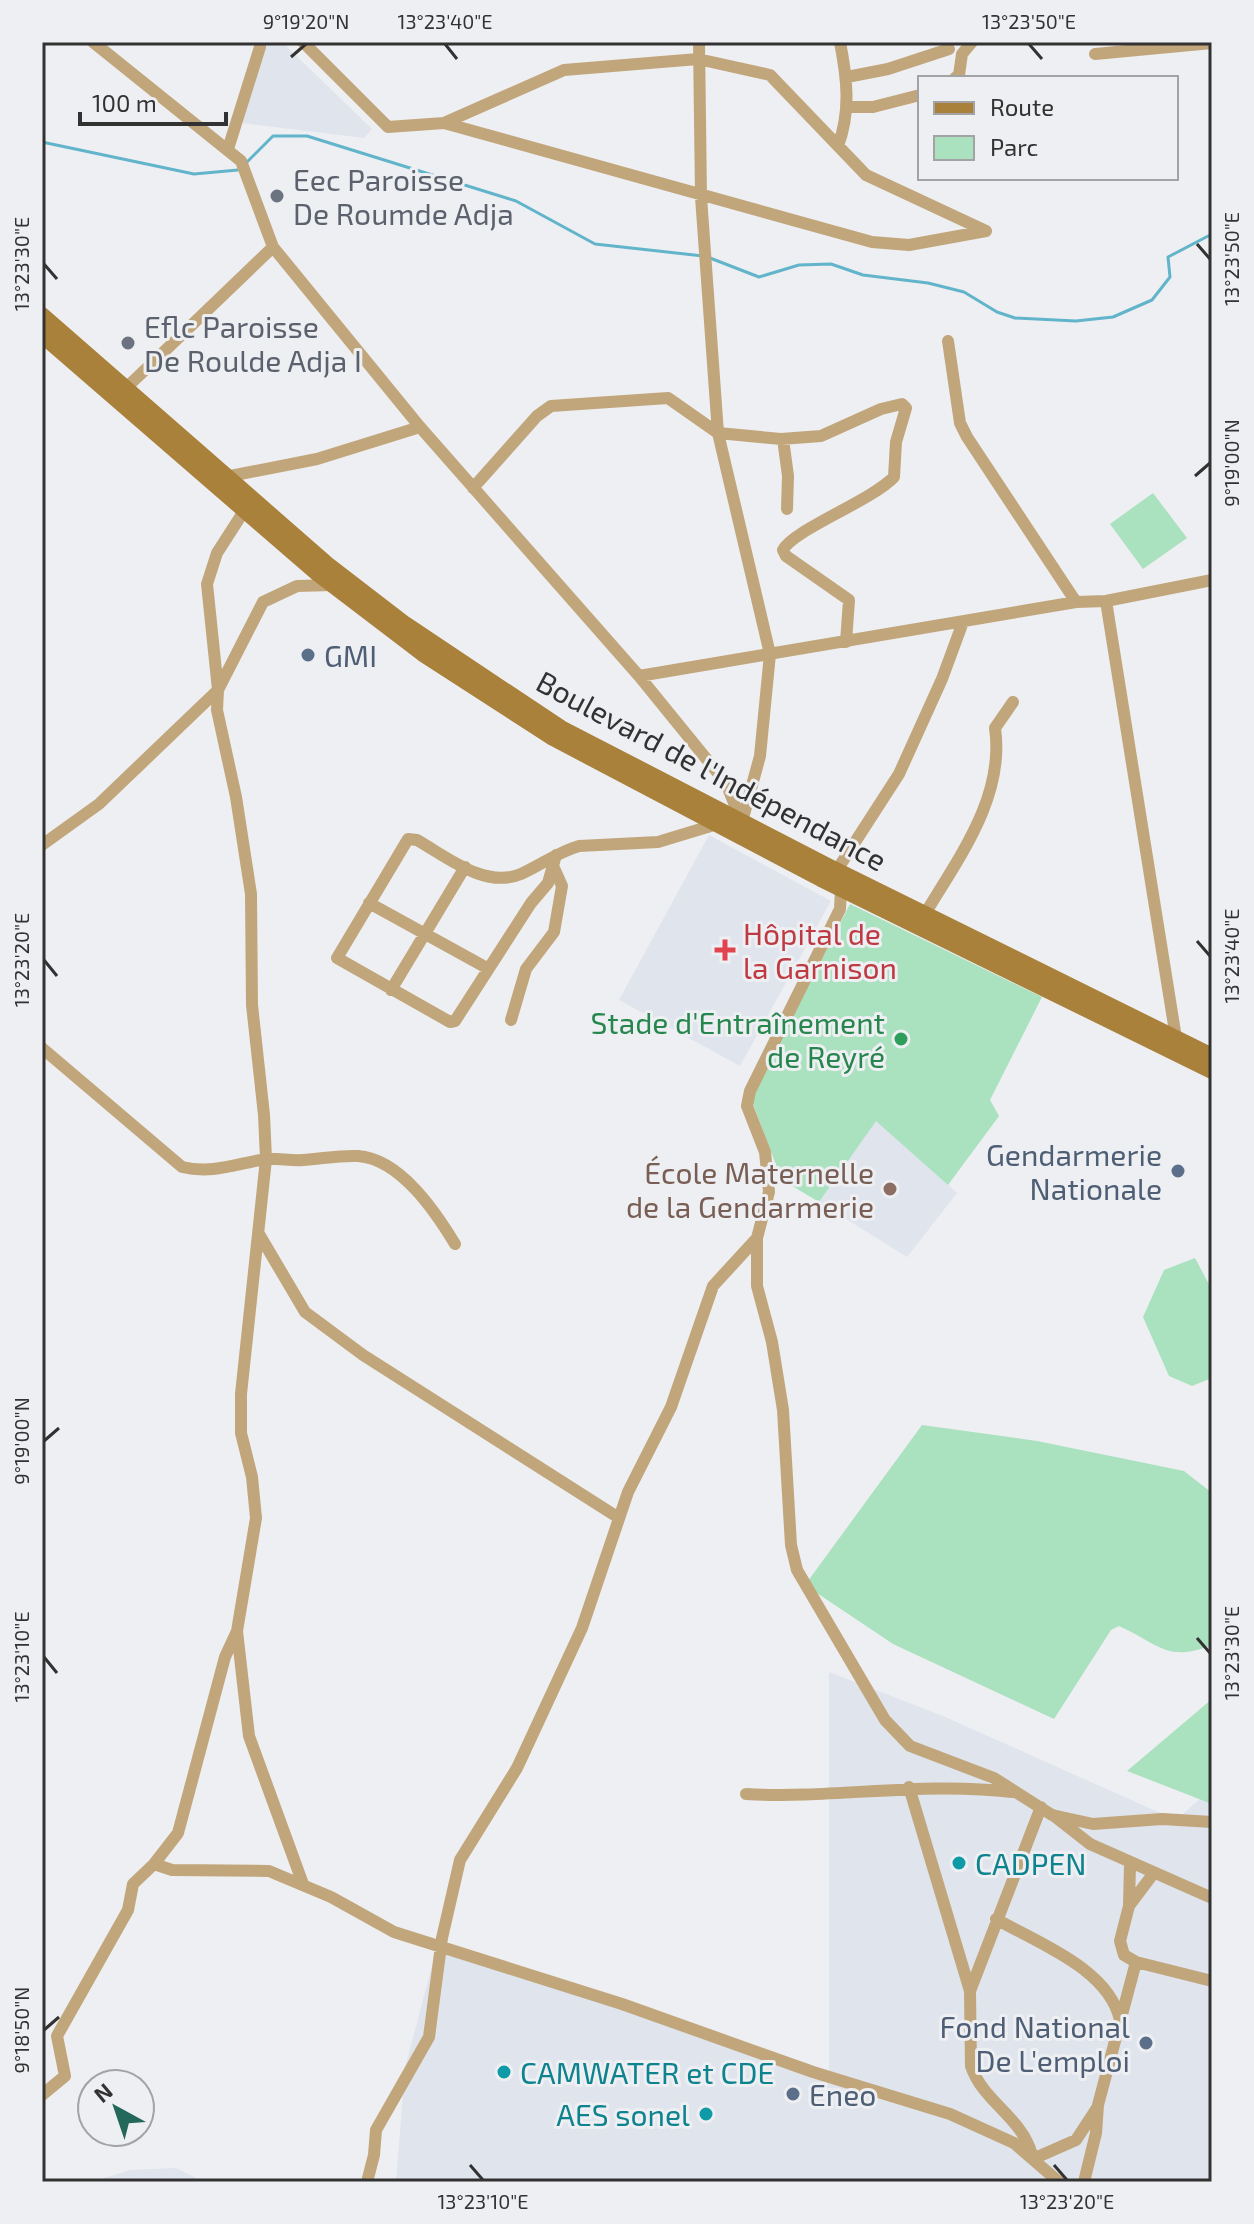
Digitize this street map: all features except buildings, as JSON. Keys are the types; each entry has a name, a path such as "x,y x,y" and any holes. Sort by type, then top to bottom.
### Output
{"main road":[{"name":"Boulevard de l'Indépendance","path":"42,315 124,390 327,564 457,659 561,728 837,870 1212,1056"},
{"name":"Boulevard de l'Indépendance","path":"42,335 332,585 423,654 553,738 714,825 1212,1071"}],"street":[{"path":"93,42 241,161 273,247 420,427 639,676 726,783 739,820"},
{"path":"303,42 388,127 444,123 564,70 698,59 770,75 866,175 986,231 909,245 872,242 701,197 444,123"},
{"path":"699,42 701,197 718,433 770,654 760,756 739,820"},
{"path":"838,146 847,121 847,77 840,42"},
{"path":"958,76 962,54 972,42"},
{"path":"1095,54 1212,43"},
{"path":"847,77 888,69 944,46 962,54"},
{"path":"228,149 260,47"},
{"path":"847,107 873,107 918,96"},
{"path":"124,390 273,247"},
{"path":"948,341 960,423 1076,602"},
{"path":"473,488 537,416 551,406 668,398 718,433 783,439 821,436 896,403 906,408 896,442 894,477 850,510 791,540 783,550 786,556 849,600 846,642"},
{"path":"225,477 317,459 420,427"},
{"path":"783,439 788,476 787,509"},
{"path":"42,2095 65,2076 57,2036 128,1910 133,1884 154,1864 183,1820 186,1794 225,1657 237,1631 256,1518 252,1477 241,1433 241,1394 266,1159 252,1005 251,894 236,797 217,710 218,690 207,584 217,553 244,511"},
{"path":"639,676 1076,602 1106,601 1212,580"},
{"path":"42,845 99,804 218,690 263,602 297,586 332,585"},
{"path":"1106,601 1176,1038"},
{"path":"837,870 899,774 942,679 963,622"},
{"path":"925,914 983,816 999,755 995,728 1013,702"},
{"path":"555,862 545,889 531,903 487,968 458,1018 450,1022 337,958 408,839 417,840 483,875 507,878 555,862 579,846 658,842 714,825"},
{"path":"511,1020 526,969 554,932 562,886 555,862"},
{"path":"391,990 465,867"},
{"path":"841,889 840,909 750,1091 747,1106 768,1165 769,1192 757,1238 757,1286 772,1342 783,1410 791,1545 802,1583 898,1736 910,1746 994,1778 1047,1811 1081,1839 1130,1864 1212,1898"},
{"path":"369,903 487,968"},
{"path":"42,1048 182,1167 201,1172 266,1159 361,1156 384,1164 411,1188 455,1244"},
{"path":"259,1234 305,1312 363,1355 619,1518"},
{"path":"367,2182 376,2130 429,2037 442,1946 460,1860 517,1768 582,1628 619,1518 671,1407 713,1286 731,1262 757,1238"},
{"path":"237,1631 249,1736 303,1884"},
{"path":"746,1794 780,1796 909,1787 975,1787 1019,1793"},
{"path":"909,1787 970,1991 971,2066 975,2077 1022,2129 1033,2157"},
{"path":"1047,1811 1093,1824 1162,1819 1212,1822"},
{"path":"970,1991 996,1919 1047,1811"},
{"path":"154,1864 172,1870 256,1869 303,1884 387,1929 622,2004 813,2072 950,2114 999,2135 1033,2157 1059,2182"},
{"path":"1130,1864 1129,1906 1121,1948 1124,1955 1136,1962 1212,1981"},
{"path":"1129,1906 1153,1874"},
{"path":"996,1919 1082,1970 1110,1996 1120,2022"},
{"path":"1084,2182 1096,2133 1098,2105 1136,1962"},
{"path":"1033,2157 1076,2140 1098,2105"}],"shaded area":[{"path":"266,42 283,43 372,129 364,138 241,123"},
{"name":"Hôpital de la Garnison","path":"709,835 831,901 740,1066 619,1000"},
{"name":"École Maternelle de la Gendarmerie","path":"876,1120 957,1193 907,1257 819,1202"},
{"path":"829,1672 943,1716 1176,1820 1212,1788 1212,2182 396,2182 405,2068 438,1943 829,2080"},
{"path":"176,2168 204,2182 92,2182 130,2170"}],"green space":[{"path":"1153,493 1187,538 1143,569 1110,524"},
{"name":"Stade d'Entraînement de Reyré","path":"850,904 1042,997 990,1100 999,1116 948,1185 876,1121 819,1202 789,1184 776,1165 752,1101 759,1080"},
{"path":"1195,1258 1212,1290 1212,1378 1192,1386 1169,1376 1143,1317 1164,1270"},
{"path":"922,1425 1037,1441 1184,1471 1212,1493 1212,1645 1173,1652 1119,1626 1111,1630 1054,1719 893,1644 805,1585"},
{"path":"1212,1699 1212,1804 1127,1771"}],"waterway":[{"path":"247,162 273,136 307,136 516,201 595,244 703,256"},
{"path":"42,142 194,174 238,170"},
{"path":"710,258 759,277 799,265 831,264 863,275 928,283 964,292 997,312 1015,318 1076,321 1113,317 1152,300 1170,277 1168,257 1212,234"}],"place":[{"name":"Eec Paroisse De Roumde Adja","path":"277,196"},
{"name":"Eflc Paroisse De Roulde Adja I","path":"128,343"},
{"name":"GMI","path":"308,655"},
{"name":"Hôpital de la Garnison","path":"725,950"},
{"name":"Stade d'Entraînement de Reyré","path":"901,1039"},
{"name":"Gendarmerie Nationale","path":"1178,1171"},
{"name":"École Maternelle de la Gendarmerie","path":"890,1189"},
{"name":"CADPEN","path":"959,1863"},
{"name":"Fond National De L'emploi","path":"1146,2043"},
{"name":"CAMWATER et CDE","path":"504,2072"},
{"name":"Eneo","path":"793,2094"},
{"name":"AES sonel","path":"706,2114"}]}
